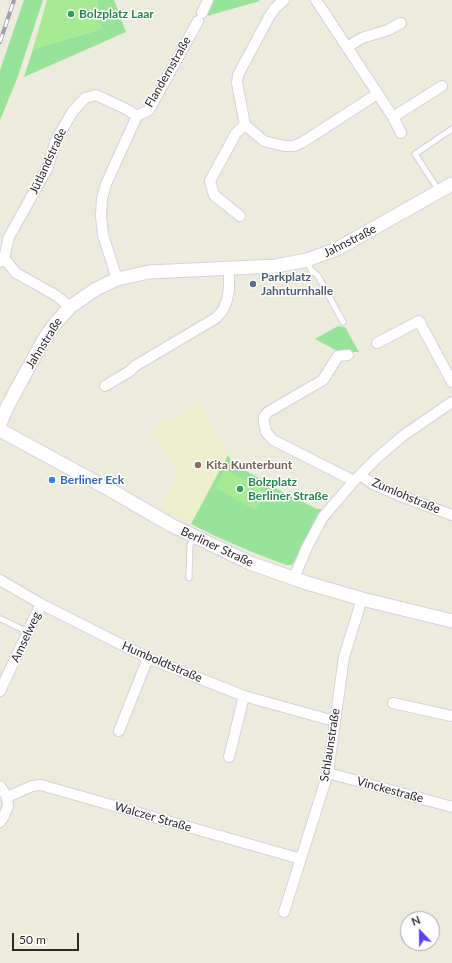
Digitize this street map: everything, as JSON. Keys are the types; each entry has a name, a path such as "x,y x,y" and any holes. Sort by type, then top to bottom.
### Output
{"street":[{"name":"Flandernstraße","path":"117,279 103,235 101,216 102,199 106,184 137,116 149,110 208,0"},
{"path":"284,0 275,8 269,17 238,75 237,83 245,125 264,141 284,146 294,146 303,142 377,94"},
{"path":"316,0 393,117 401,133"},
{"path":"347,46 362,38 388,30 401,23"},
{"path":"393,117 442,86"},
{"name":"Jütlandstraße","path":"70,307 57,296 16,273 2,260 9,237 48,167 55,142 73,111 86,98 96,95 126,109 137,116"},
{"path":"240,216 214,195 210,181 236,133 245,125"},
{"name":"Jahnstraße","path":"0,424 7,407 43,341 53,326 70,307 86,294 117,279 149,272 165,270 229,269 276,266 307,260 338,249 452,184"},
{"path":"105,386 130,371 135,366 216,318 223,310 228,300 229,269"},
{"path":"377,343 419,321 452,382"},
{"name":"Zumlohstraße","path":"348,355 338,356 323,380 268,412 264,417 266,432 273,440 357,478 398,496 452,515"},
{"path":"294,578 306,548 323,517 357,478 378,457 404,435 452,402"},
{"name":"Berliner Straße","path":"0,430 114,492 171,526 250,563 362,599 452,621"},
{"name":"Humboldtstraße","path":"0,580 41,604 148,658 244,696 334,721"},
{"name":"Schlaunstraße","path":"284,912 328,773 344,657 362,599"},
{"name":"Amselweg","path":"0,692 41,604"},
{"path":"119,731 148,658"},
{"path":"229,757 244,696"},
{"path":"393,703 452,716"},
{"name":"Vinckestraße","path":"328,773 452,807"},
{"name":"Walczer Straße","path":"7,797 32,786 41,785 301,859"},
{"path":"0,786 7,797 8,806 0,822"}],"lane":[{"path":"439,191 415,154 452,129"},
{"path":"307,260 311,270 318,276 343,322"},
{"path":"189,578 190,545 194,536"},
{"path":"1,619 28,632"}],"shaded area":[{"name":"Kita Kunterbunt","path":"199,404 228,455 191,524 161,507 178,474 153,430"}],"green space":[{"path":"24,0 43,0 17,79 0,120 0,70"},
{"name":"Bolzplatz Laar","path":"47,0 97,0 101,29 33,49"},
{"path":"97,0 114,0 126,32 24,77 33,49 101,29"},
{"path":"212,0 259,0 260,1 207,16"},
{"path":"338,326 345,327 359,352 339,352 315,339"},
{"path":"228,455 232,462 273,487 317,509 322,509 292,565 286,565 252,552 191,524"},
{"name":"Bolzplatz Berliner Straße","path":"225,469 266,492 255,510 214,487"}],"railway":[{"path":"0,42 14,0"}],"place":[{"name":"Bolzplatz Laar","path":"71,14"},
{"name":"Parkplatz Jahnturnhalle","path":"253,284"},
{"name":"Kita Kunterbunt","path":"198,465"},
{"name":"Berliner Eck","path":"52,480"},
{"name":"Bolzplatz Berliner Straße","path":"240,489"}]}
